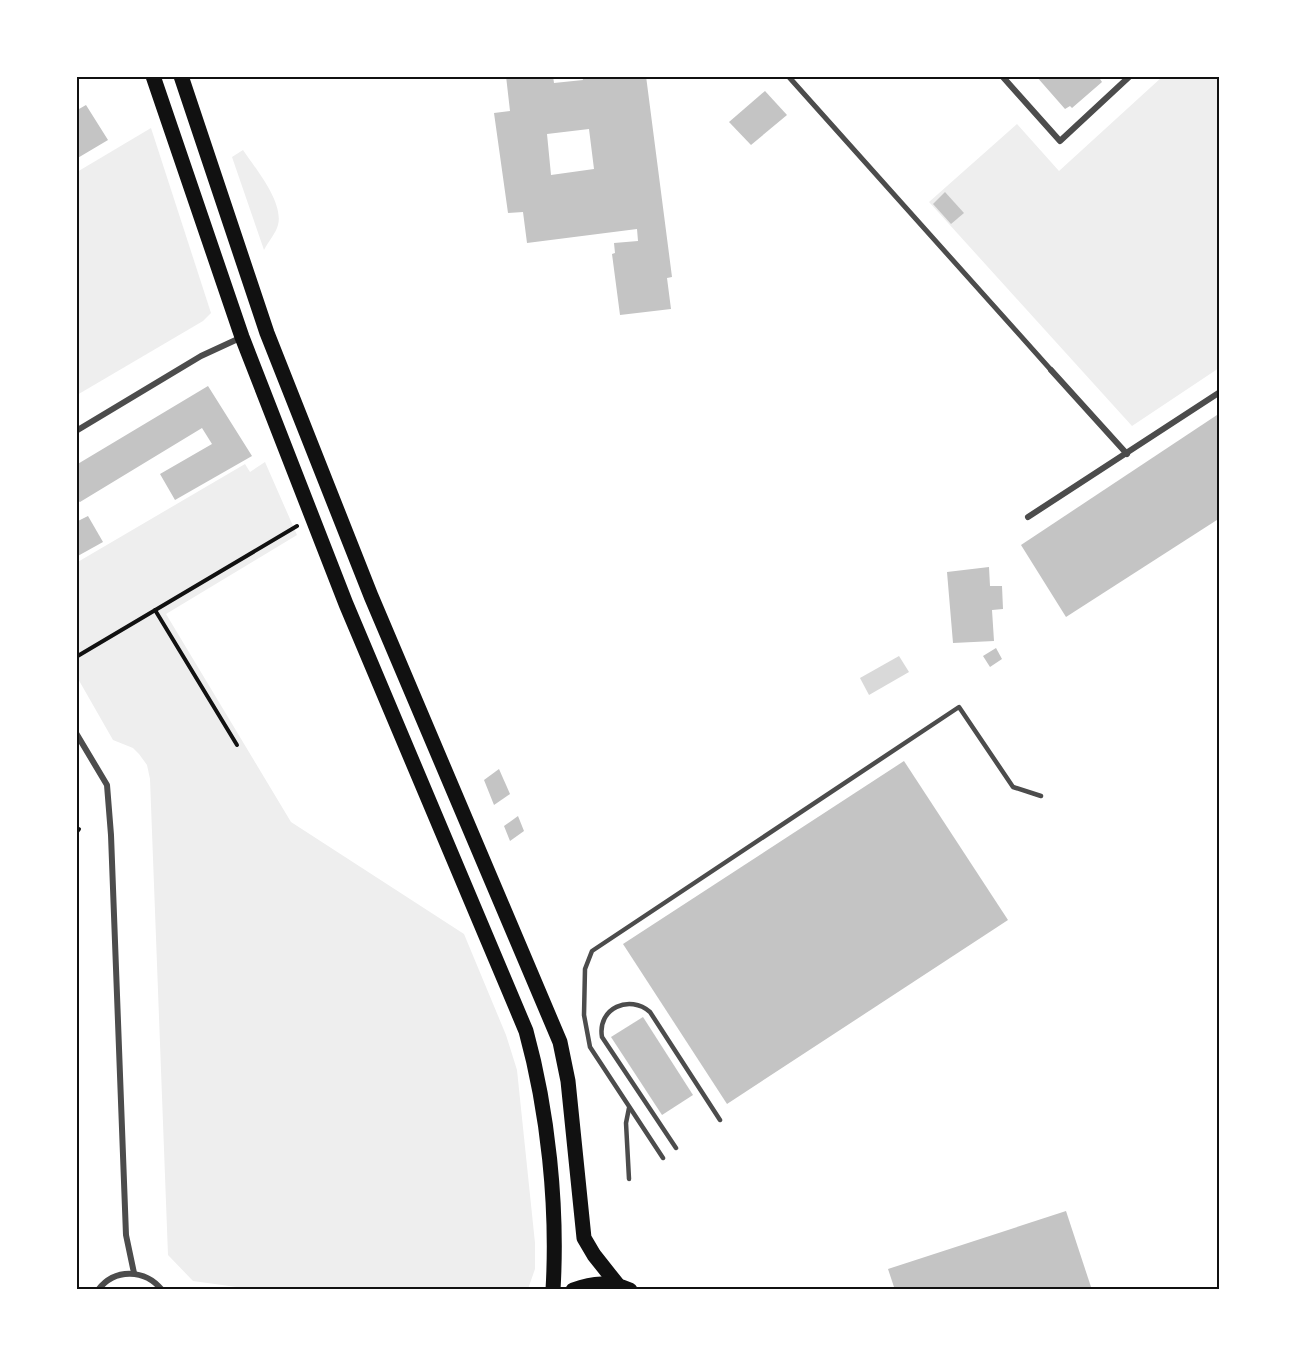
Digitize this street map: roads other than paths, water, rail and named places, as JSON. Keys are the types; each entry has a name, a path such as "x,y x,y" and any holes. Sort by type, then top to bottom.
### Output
{"main road":[{"path":"153,76 242,338 346,604 526,1031 540,1079 556,1228 553,1290"},
{"path":"181,76 267,333 371,596 560,1042 568,1082 584,1238 594,1255 624,1287"},
{"path":"573,1290 593,1283 624,1287"}],"street":[{"path":"788,76 1126,454"},
{"path":"1002,76 1060,141 1130,76"},
{"path":"76,431 201,356 242,338"},
{"path":"1028,517 1220,392"},
{"path":"76,733 106,785 111,835 126,1235 134,1273"},
{"path":"98,1290 111,1278 134,1273 146,1276 162,1290"}],"lane":[{"path":"663,1158 590,1047 584,1015 585,969 592,951 959,707 1013,787 1041,796"},
{"path":"676,1148 602,1037 601,1027 605,1016 620,1004 630,1002 642,1004 650,1012 720,1120"},
{"path":"629,1108 626,1123 629,1179"}]}
